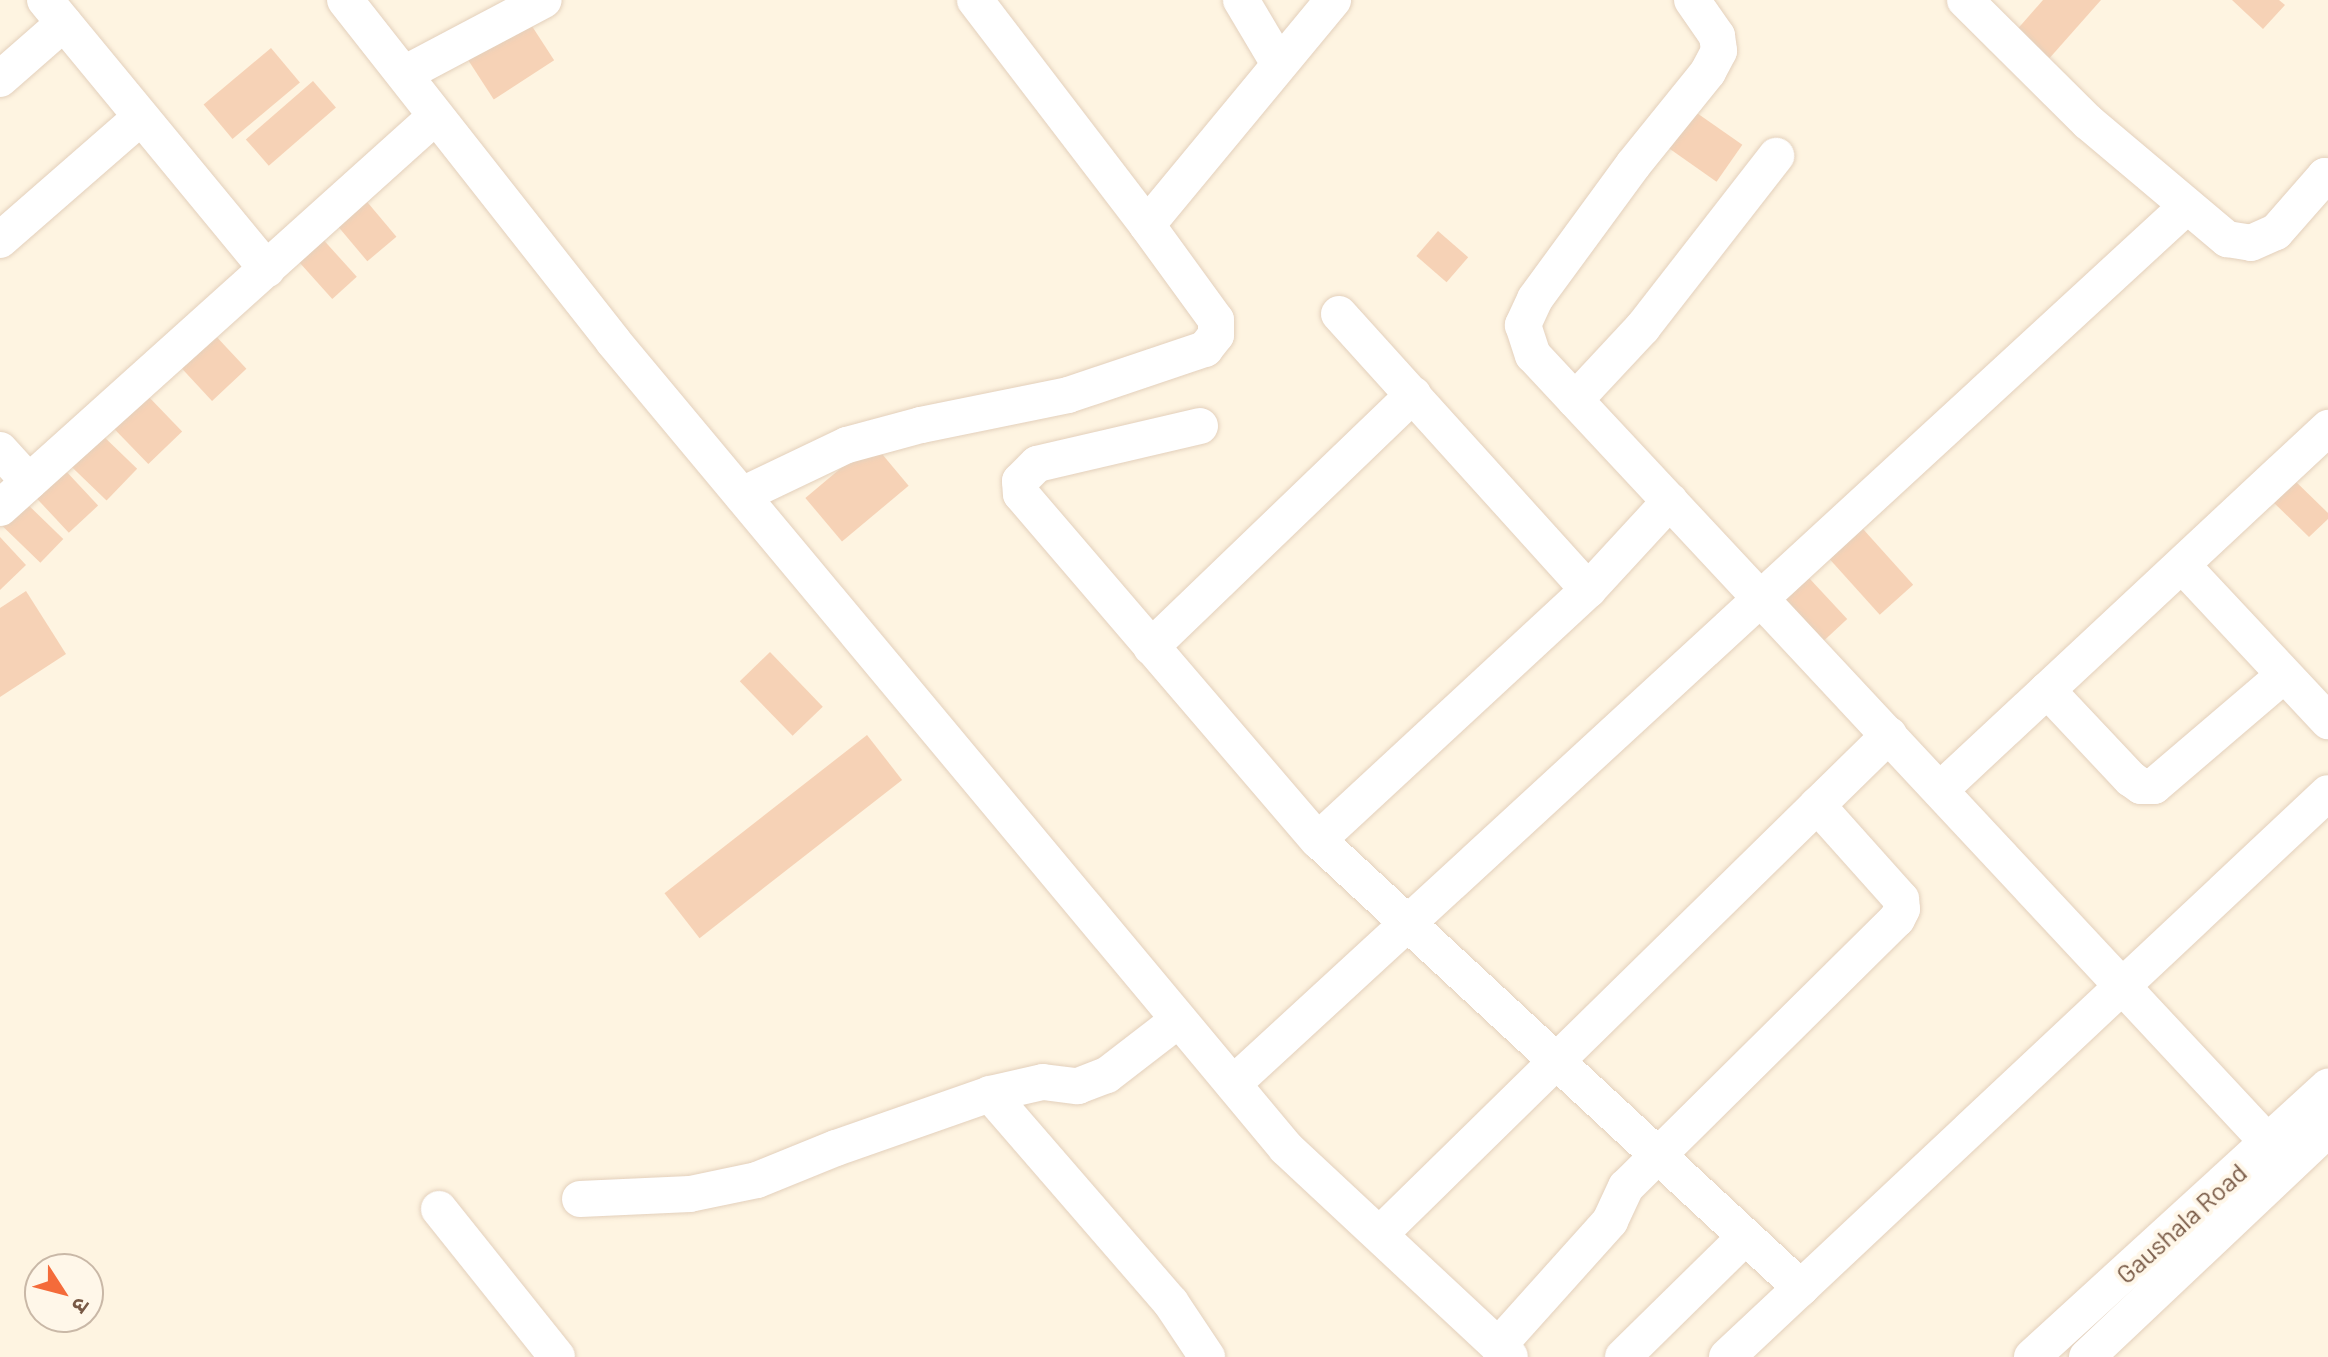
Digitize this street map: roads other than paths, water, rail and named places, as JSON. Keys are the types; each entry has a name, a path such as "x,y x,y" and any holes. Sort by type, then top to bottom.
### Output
{"street":[{"path":"345,0 613,341 1177,1021 1286,1148 1504,1352 1610,1221 1626,1187 1897,919 1902,909 1901,899 1817,805"},
{"path":"404,74 544,0"},
{"path":"742,495 847,445 921,425 1068,395 1205,349 1216,335 1216,320 975,0"},
{"path":"1241,0 1279,64"},
{"path":"1147,225 1333,0"},
{"path":"1692,0 1717,36 1719,51 1708,72 1633,165 1535,299 1523,325 1533,355 2278,1154"},
{"path":"1965,0 2088,122 2227,239 2251,243 2276,232 2327,175"},
{"path":"0,79 54,12 267,269"},
{"path":"0,508 436,116"},
{"path":"0,240 141,117"},
{"path":"1575,400 1643,327 1776,156"},
{"path":"1233,1084 2186,207"},
{"path":"1339,314 1588,590"},
{"path":"1151,647 1413,395"},
{"path":"1200,426 1037,464 1020,481 1021,494 1318,840 1801,1288"},
{"path":"1940,790 2328,428"},
{"path":"0,450 29,482"},
{"path":"1318,840 1588,590 1670,501"},
{"path":"2182,565 2328,721"},
{"path":"2047,690 2131,779 2141,786 2154,786 2283,676"},
{"path":"1380,1234 1889,735"},
{"path":"1727,1357 2328,793"},
{"path":"580,1199 690,1194 757,1180 836,1148 990,1094 1043,1082 1078,1086 1107,1075 1177,1021"},
{"name":"Gaushala Road","path":"2087,1357 2278,1154 2328,1087"},
{"path":"990,1094 1171,1303 1207,1357"},
{"name":"Gaushala Road","path":"2032,1357 2278,1154 2328,1129"},
{"path":"439,1209 557,1357"},
{"path":"1623,1357 1745,1237"}]}
